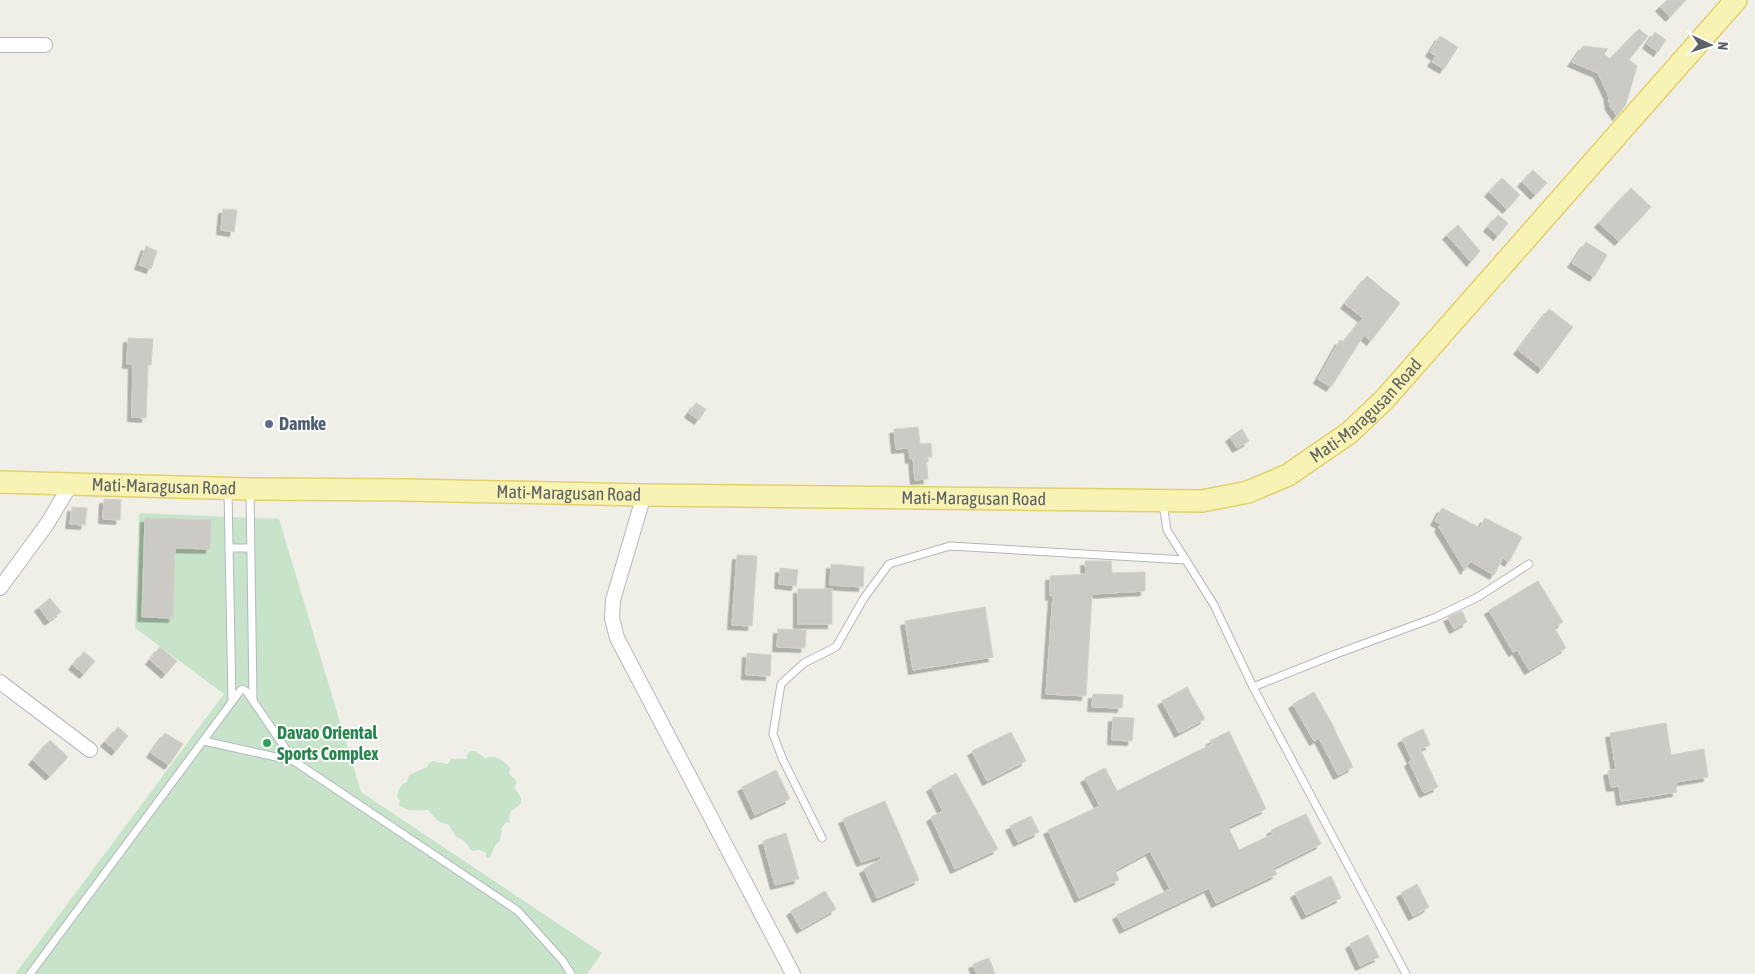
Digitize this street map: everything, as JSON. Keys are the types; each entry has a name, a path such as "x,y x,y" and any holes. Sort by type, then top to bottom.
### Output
{"main road":[{"name":"Mati-Maragusan Road","path":"0,482 644,495 1162,501 1202,501 1248,492 1288,475 1349,433 1384,400 1736,0"}],"street":[{"path":"0,45 45,45"},
{"path":"0,588 47,524 71,484"},
{"path":"644,495 613,600 612,618 617,638 793,974"},
{"path":"0,682 90,750"}],"lane":[{"path":"228,488 232,701"},
{"path":"250,488 253,700"},
{"path":"1162,501 1167,530 1214,605 1253,687 1406,974"},
{"path":"822,838 783,760 773,734 781,684 804,663 836,646 864,598 889,564 950,546 1186,560"},
{"path":"229,548 250,548"},
{"path":"1253,687 1434,618 1478,597 1529,564"},
{"path":"30,974 232,701 243,689 253,700 294,761"},
{"path":"204,741 294,761 518,911 563,961 571,974"}],"green space":[{"name":"Davao Oriental Sports Complex","path":"139,513 279,519 361,792 602,953 587,974 15,974 224,694 135,628"},
{"path":"475,751 485,758 492,757 502,760 510,768 509,774 517,783 514,788 521,799 521,804 511,811 510,823 506,822 501,829 499,842 496,844 490,857 487,858 485,852 479,850 472,851 463,841 456,837 449,825 438,821 428,810 406,809 399,805 400,801 397,797 400,788 407,782 409,775 427,767 433,761 447,764 450,762 450,759 467,759 467,754"}],"building":[{"path":"1667,0 1686,0 1670,17 1660,7"},
{"path":"1639,29 1648,36 1629,60 1637,66 1626,104 1617,116 1610,106 1608,94 1598,73 1572,62 1583,46 1608,49 1604,54 1610,59"},
{"path":"1655,32 1666,40 1658,52 1647,44"},
{"path":"1440,36 1458,47 1444,69 1432,62 1436,56 1430,52"},
{"path":"1533,170 1547,183 1535,195 1522,182"},
{"path":"1502,178 1520,195 1507,209 1489,192"},
{"path":"1631,188 1651,207 1619,241 1599,223"},
{"path":"223,209 237,210 234,232 221,230"},
{"path":"1498,215 1508,223 1498,236 1488,227"},
{"path":"1458,225 1480,251 1471,262 1447,235"},
{"path":"1586,242 1607,255 1594,277 1572,263"},
{"path":"146,246 157,251 151,269 139,265"},
{"path":"1367,276 1400,303 1371,341 1364,335 1331,387 1318,379 1340,340 1344,342 1363,318 1345,304"},
{"path":"1549,309 1573,327 1542,369 1518,350"},
{"path":"128,338 153,339 151,365 148,365 146,418 132,417 133,364 127,364"},
{"path":"696,403 706,409 699,420 689,413"},
{"path":"918,427 920,444 931,443 932,457 926,457 928,479 915,480 913,458 910,459 909,448 896,449 894,429"},
{"path":"1242,429 1249,441 1237,448 1230,437"},
{"path":"104,499 121,500 120,520 103,519"},
{"path":"72,507 87,508 85,525 70,524"},
{"path":"1442,508 1480,528 1485,518 1522,537 1509,562 1503,558 1494,575 1470,561 1465,570 1439,527 1441,524 1435,521"},
{"path":"145,518 211,520 210,549 175,548 173,618 142,617"},
{"path":"737,555 757,556 752,626 732,625"},
{"path":"1085,561 1111,561 1112,573 1145,572 1145,591 1092,594 1086,696 1046,694 1053,595 1050,596 1050,576 1086,574"},
{"path":"831,564 864,567 863,587 830,585"},
{"path":"780,568 798,570 796,586 779,584"},
{"path":"1538,581 1563,622 1554,627 1566,648 1529,670 1517,650 1513,652 1489,610"},
{"path":"798,589 832,589 832,624 798,624"},
{"path":"50,598 61,612 49,621 39,607"},
{"path":"985,607 993,657 913,670 905,621"},
{"path":"1462,611 1467,622 1454,629 1448,617"},
{"path":"778,629 806,630 805,648 777,647"},
{"path":"160,647 177,661 166,674 150,660"},
{"path":"84,652 95,661 84,674 73,665"},
{"path":"747,653 771,655 770,676 746,675"},
{"path":"1187,687 1205,719 1179,733 1162,701"},
{"path":"1314,692 1335,729 1353,767 1338,775 1319,738 1314,741 1293,704"},
{"path":"1093,694 1123,695 1122,708 1092,707"},
{"path":"1113,717 1134,718 1132,741 1112,740"},
{"path":"1666,723 1671,755 1704,749 1708,777 1676,782 1677,792 1621,801 1619,786 1611,787 1608,771 1616,769 1610,733"},
{"path":"118,727 128,736 116,751 105,742"},
{"path":"1423,729 1430,745 1420,749 1438,787 1424,793 1409,762 1412,760 1402,739"},
{"path":"1229,731 1266,809 1228,827 1239,850 1273,834 1271,830 1306,814 1321,844 1273,868 1277,874 1216,903 1209,888 1124,929 1117,915 1170,889 1150,851 1115,870 1119,880 1079,898 1048,830 1100,806 1085,778 1105,768 1117,791 1212,744 1210,741"},
{"path":"1011,732 1026,761 987,781 972,751"},
{"path":"165,733 183,744 169,765 151,753"},
{"path":"50,740 68,757 50,776 33,760"},
{"path":"776,770 790,799 755,815 742,787"},
{"path":"956,773 998,849 955,869 931,817 943,811 931,787"},
{"path":"885,801 919,880 877,898 864,869 881,859 880,856 861,862 843,819"},
{"path":"1031,816 1039,832 1018,842 1010,826"},
{"path":"786,833 799,879 775,885 763,841"},
{"path":"1331,876 1341,898 1306,915 1295,893"},
{"path":"1417,884 1429,907 1413,916 1401,893"},
{"path":"825,891 836,909 801,929 791,911"},
{"path":"1368,935 1379,957 1360,966 1350,944"},
{"path":"989,958 995,974 977,974 973,964"}],"place":[{"name":"Damke","path":"269,424"},
{"name":"Davao Oriental Sports Complex","path":"267,743"}]}
